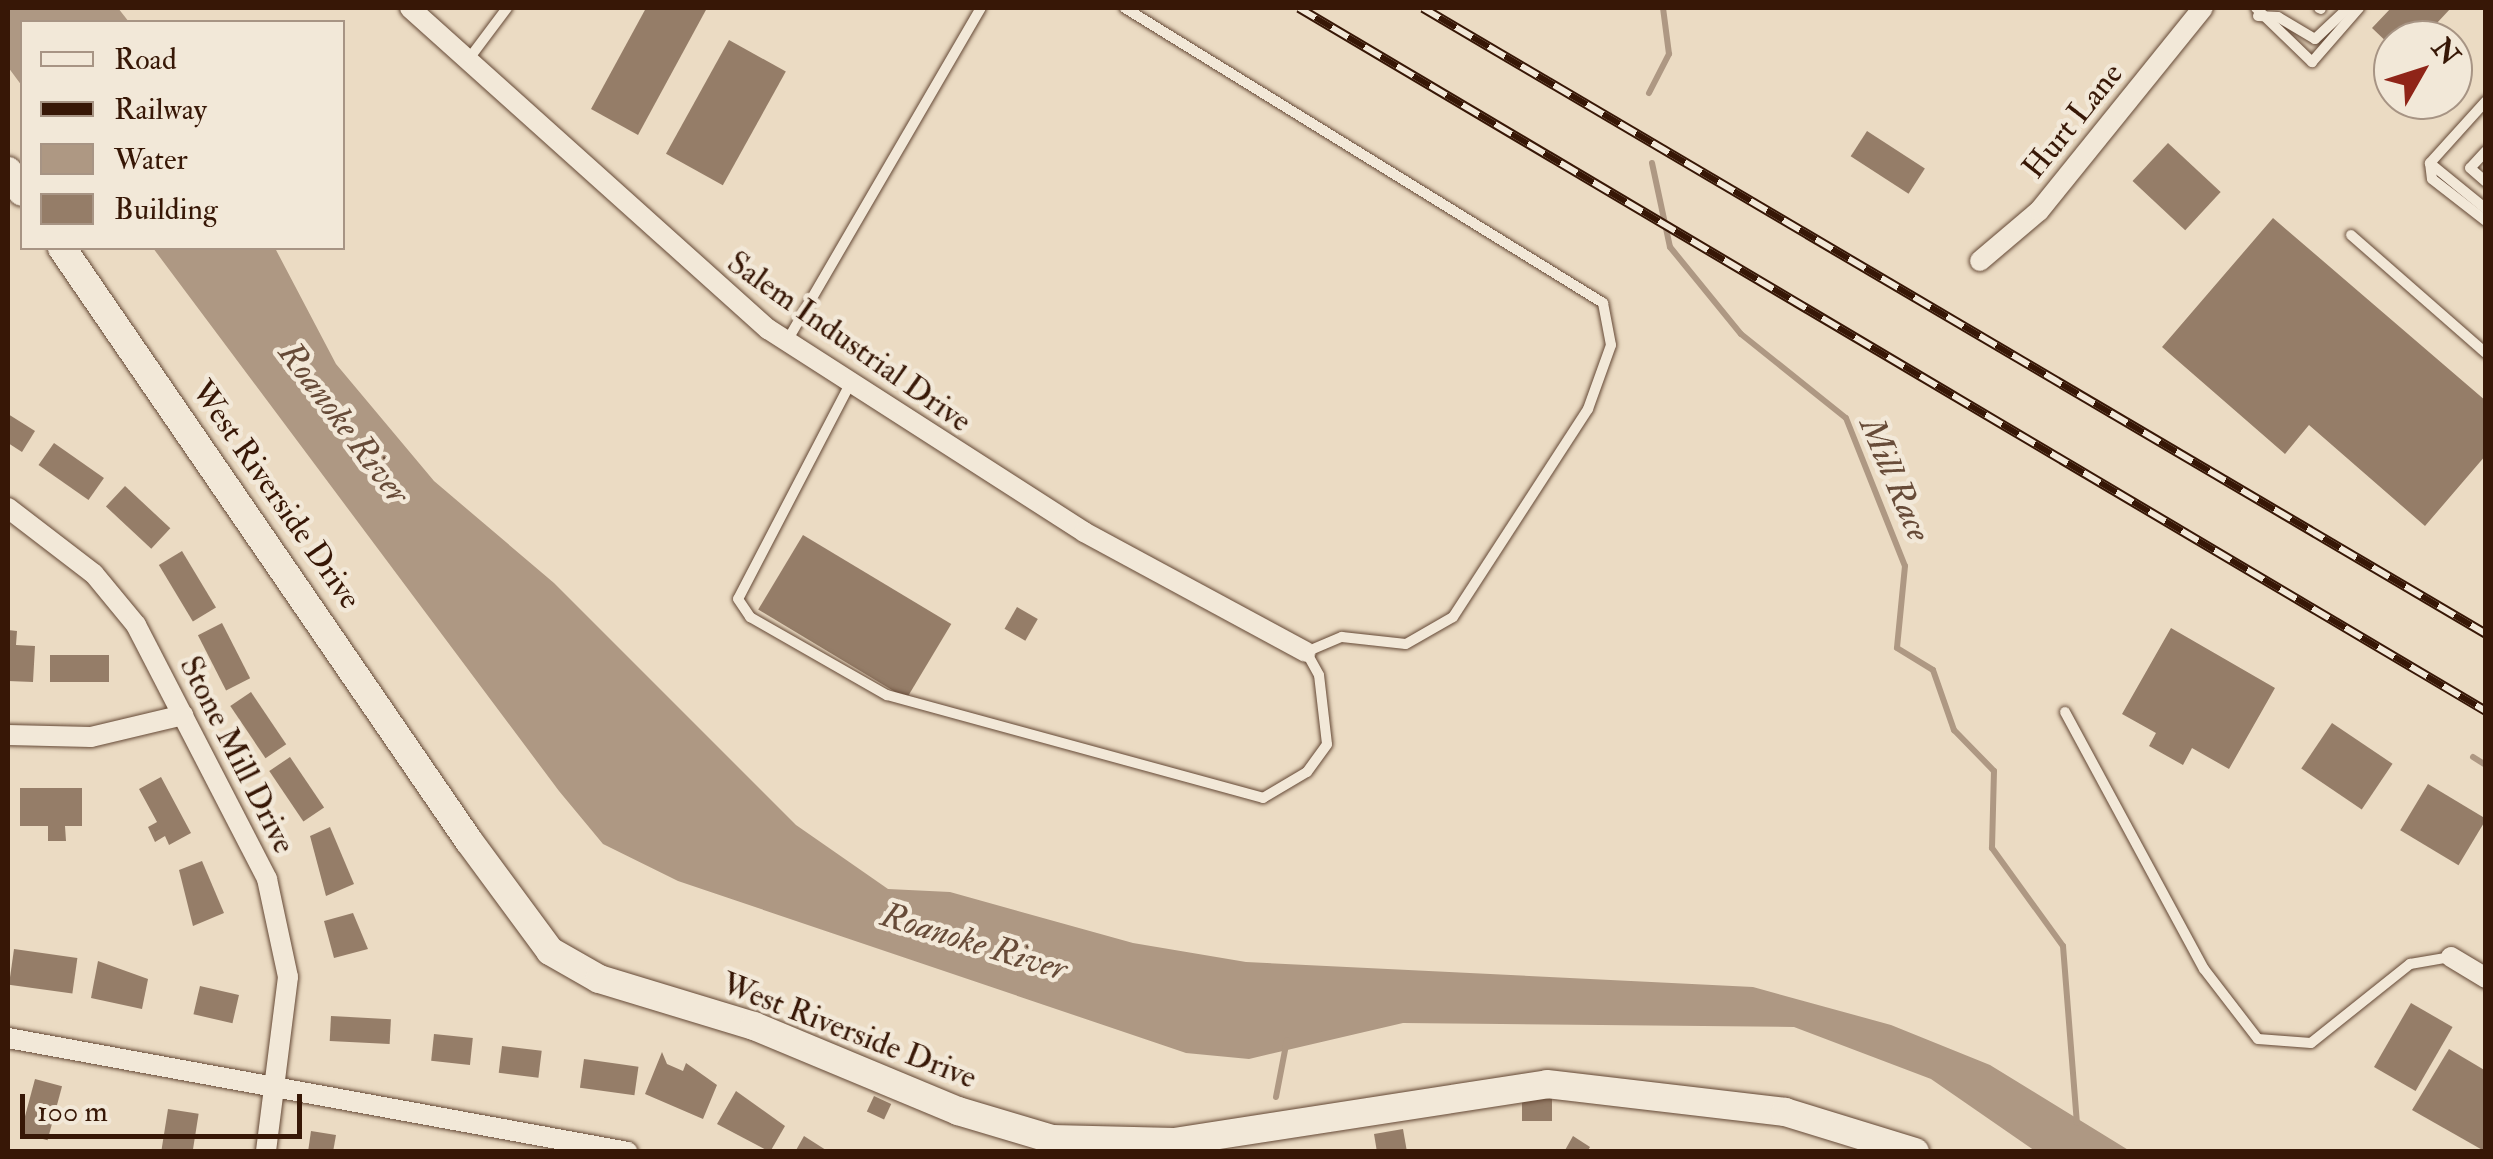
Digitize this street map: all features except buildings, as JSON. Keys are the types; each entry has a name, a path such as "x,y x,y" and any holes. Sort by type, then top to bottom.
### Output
{"street":[{"name":"Salem Industrial Drive","path":"410,8 691,268 787,342 1084,532 1306,652"},
{"name":"Hurt Lane","path":"1980,262 2039,211 2202,8"},
{"name":"West Riverside Drive","path":"63,250 550,950 636,994 754,1026 1013,1130 1099,1145 1171,1147 1547,1084 1786,1112 1916,1152"},
{"name":"Stone Mill Drive","path":"8,508 118,601 184,715 283,926 278,1089 266,1152"},
{"path":"8,736 91,737 184,715"},
{"path":"2450,957 2486,978"},
{"path":"8,1038 560,1145 628,1152"}],"lane":[{"path":"468,60 507,8"},
{"path":"787,342 981,8"},
{"path":"850,384 738,591 750,618 887,695 1247,800 1307,772 1327,744 1319,675 1306,652 1342,637 1406,644 1453,617 1588,410 1610,345 1609,314 1593,292 1490,226 1125,8"},
{"path":"2257,12 2278,16 2314,39 2348,8"},
{"path":"2257,12 2312,62 2359,8"},
{"path":"2486,101 2430,164 2432,180 2486,221"},
{"path":"2486,151 2470,168 2486,182"},
{"path":"2430,164 2486,209"},
{"path":"2350,236 2486,353"},
{"path":"2065,712 2204,969 2258,1040 2310,1043 2410,964 2450,957"}],"water":[{"path":"8,8 118,8 127,20 20,20 20,83 8,67"},
{"name":"Roanoke River","path":"154,250 276,250 336,364 434,481 554,583 796,825 888,889 950,892 1133,943 1246,962 1753,987 1891,1025 1990,1065 2130,1151 2035,1151 1931,1079 1794,1027 1403,1023 1249,1059 1186,1053 678,881 603,844 559,791"}],"waterway":[{"name":"Mill Race","path":"1649,93 1669,54 1663,8"},
{"name":"Mill Race","path":"1652,163 1670,247 1741,334 1846,418 1905,566 1897,648 1933,670 1954,730 1994,771 1992,848 2063,946 2077,1122"},
{"name":"Mill Race","path":"2473,757 2486,765"},
{"path":"1276,1097 1287,1040"}],"railway":[{"path":"1299,8 2486,711"},
{"path":"1423,8 2486,634"}]}
